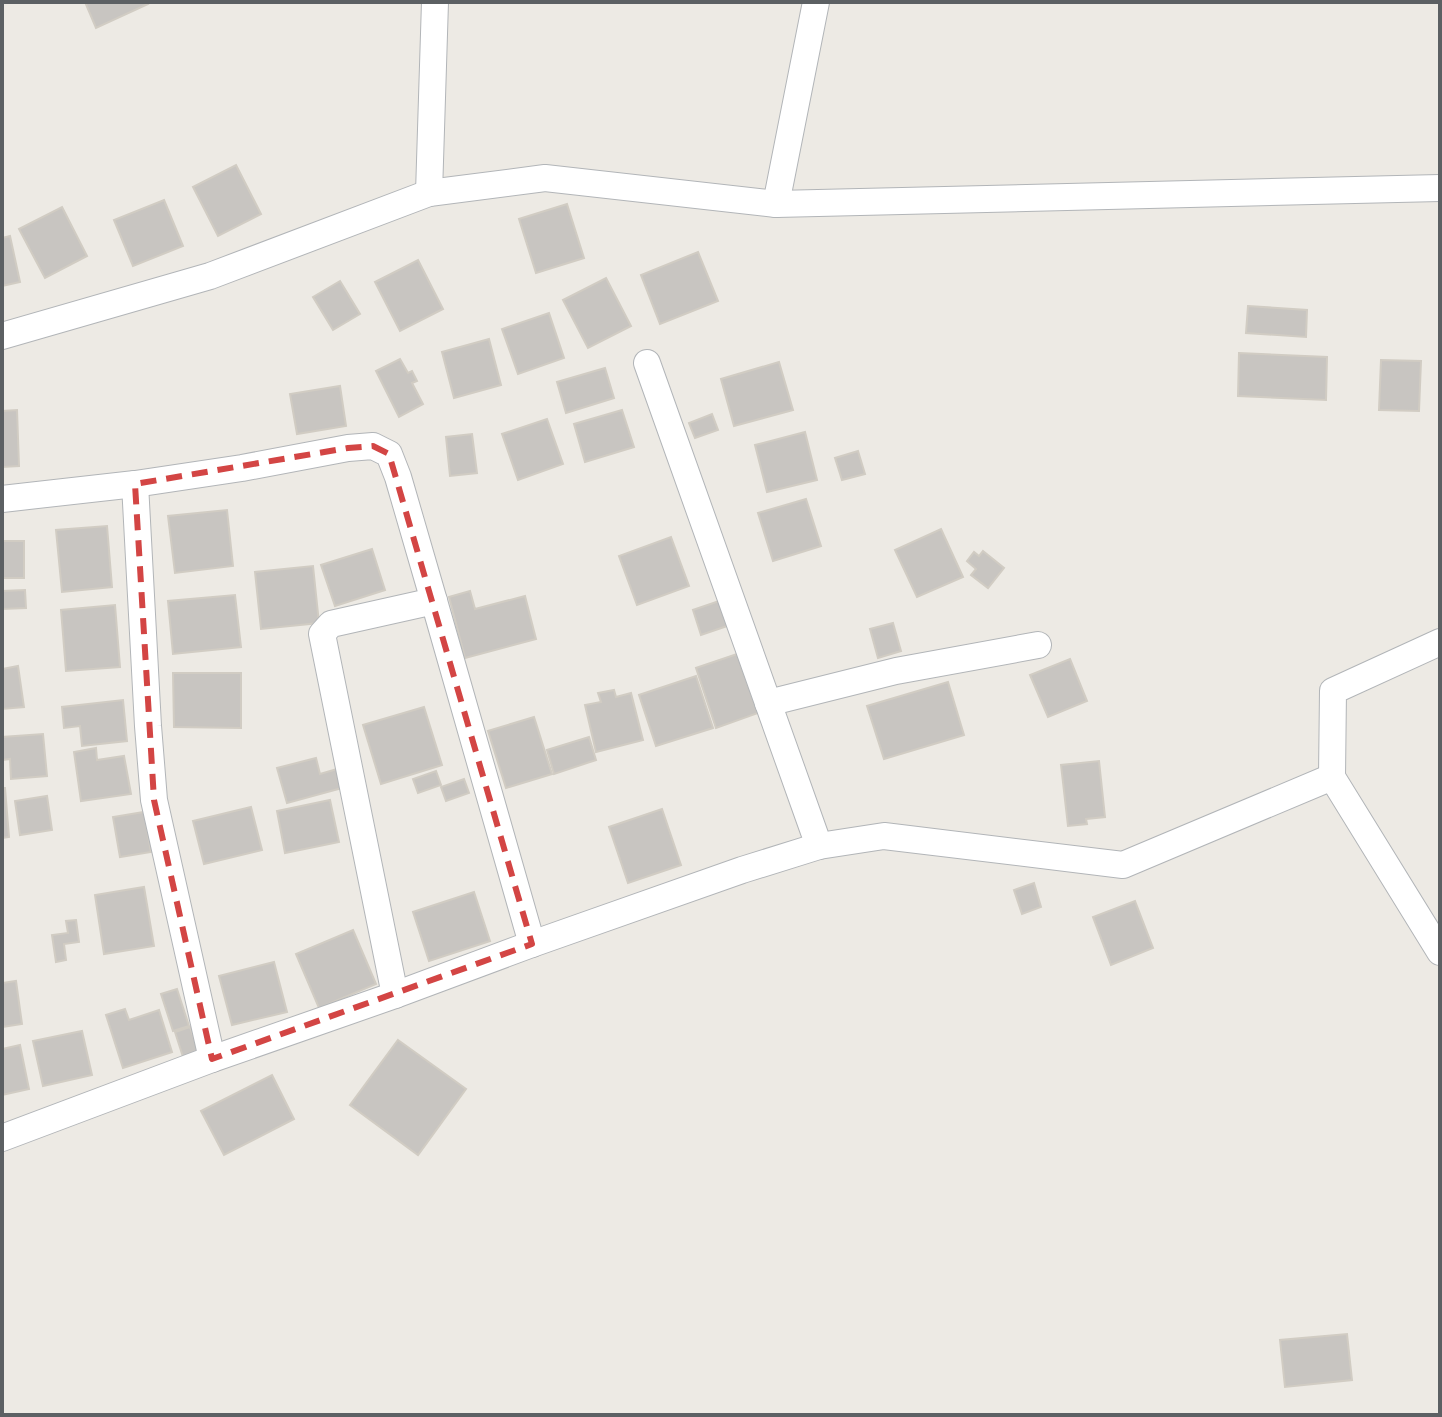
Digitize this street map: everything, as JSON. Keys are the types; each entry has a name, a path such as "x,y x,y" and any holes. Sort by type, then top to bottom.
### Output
{"street":[{"path":"429,193 435,2"},
{"path":"776,204 816,2"},
{"path":"2,336 210,276 429,193 545,178 776,204 1440,188"},
{"path":"647,363 819,846"},
{"path":"2,499 135,484 348,448 373,446 389,454 532,944"},
{"path":"135,484 154,800 212,1059"},
{"path":"395,995 322,634 331,624 434,601"},
{"path":"1440,642 1333,691 1332,777 1440,952"},
{"path":"768,703 896,671 1038,645"},
{"path":"2,1138 532,944 819,846 884,836 1123,865 1332,777"}],"highlighted area":[{"path":"373,446 389,454 532,944 212,1059 154,800 135,484 348,448"}],"building":[{"path":"85,2 147,2 148,4 96,28"},
{"path":"236,165 261,214 218,236 193,187"},
{"path":"164,200 183,246 133,266 114,220"},
{"path":"567,204 584,258 536,273 519,219"},
{"path":"62,207 87,256 45,278 19,229"},
{"path":"10,236 20,282 2,286 2,238"},
{"path":"698,252 718,301 660,324 641,275"},
{"path":"418,260 443,309 400,331 375,282"},
{"path":"606,278 631,326 588,348 563,300"},
{"path":"340,281 360,314 333,330 313,297"},
{"path":"1248,306 1307,310 1306,337 1246,333"},
{"path":"549,313 564,358 518,374 502,329"},
{"path":"489,339 501,385 454,398 442,352"},
{"path":"1239,353 1327,357 1326,400 1238,396"},
{"path":"400,359 408,373 412,371 417,381 412,383 423,404 399,417 376,371"},
{"path":"1381,360 1421,361 1419,411 1379,410"},
{"path":"779,362 793,410 734,426 721,379"},
{"path":"605,368 614,398 566,413 557,382"},
{"path":"340,386 346,426 297,434 290,394"},
{"path":"17,410 19,466 2,467 2,411"},
{"path":"622,410 634,447 585,462 574,424"},
{"path":"712,414 718,430 695,438 689,423"},
{"path":"547,419 563,464 518,480 502,434"},
{"path":"805,432 817,480 767,492 755,445"},
{"path":"472,434 477,473 450,476 446,437"},
{"path":"858,451 865,474 842,480 835,458"},
{"path":"806,499 821,546 773,561 758,513"},
{"path":"227,510 233,566 175,573 168,516"},
{"path":"107,526 112,587 62,592 56,530"},
{"path":"941,529 963,577 917,597 895,550"},
{"path":"671,537 689,586 637,605 619,556"},
{"path":"2,541 24,541 24,578 2,578"},
{"path":"372,549 385,590 335,606 321,565"},
{"path":"983,551 1004,568 988,588 971,575 976,569 967,561 974,552 979,556"},
{"path":"313,566 319,623 261,629 255,572"},
{"path":"25,590 26,608 2,609 2,591"},
{"path":"470,591 475,609 525,596 536,639 465,658 449,597"},
{"path":"235,595 241,647 173,654 168,601"},
{"path":"719,601 727,626 701,635 693,610"},
{"path":"115,605 120,667 66,671 61,610"},
{"path":"893,623 901,651 878,658 870,629"},
{"path":"737,654 758,713 716,728 696,668"},
{"path":"1070,659 1087,701 1048,717 1030,675"},
{"path":"18,666 24,707 2,709 2,669"},
{"path":"173,673 241,673 241,728 174,727"},
{"path":"696,676 713,728 656,746 639,695"},
{"path":"948,682 964,735 884,759 867,706"},
{"path":"614,690 616,697 631,693 643,740 596,752 585,705 601,702 598,693"},
{"path":"123,700 127,741 82,746 80,726 64,728 62,707"},
{"path":"424,707 442,765 381,784 363,725"},
{"path":"534,717 552,774 506,788 488,731"},
{"path":"43,734 47,776 11,779 10,759 2,760 2,737"},
{"path":"589,737 596,760 554,774 547,750"},
{"path":"96,748 97,760 124,756 131,794 81,801 74,752"},
{"path":"316,758 320,774 337,769 342,788 287,803 277,768"},
{"path":"1099,761 1105,817 1086,819 1087,824 1068,826 1061,765"},
{"path":"436,771 441,785 418,793 413,779"},
{"path":"464,779 469,793 446,801 441,787"},
{"path":"2,788 5,788 9,837 2,838"},
{"path":"47,796 52,830 20,835 15,801"},
{"path":"330,800 339,842 285,853 277,811"},
{"path":"251,807 262,850 204,864 193,821"},
{"path":"662,809 681,865 628,883 609,827"},
{"path":"144,812 151,852 120,857 113,817"},
{"path":"1034,883 1041,907 1022,914 1014,890"},
{"path":"144,887 154,946 104,954 95,895"},
{"path":"474,892 490,941 429,961 413,912"},
{"path":"1135,901 1153,948 1111,965 1093,917"},
{"path":"76,920 79,942 64,944 66,960 56,962 52,935 68,933 66,921"},
{"path":"353,930 376,984 319,1008 296,954"},
{"path":"274,962 287,1012 232,1025 219,976"},
{"path":"16,981 22,1024 2,1027 2,983"},
{"path":"177,989 189,1026 173,1031 161,994"},
{"path":"125,1009 129,1020 159,1010 172,1052 123,1068 106,1015"},
{"path":"190,1027 200,1056 184,1060 175,1032"},
{"path":"82,1031 92,1075 43,1086 33,1041"},
{"path":"398,1040 466,1089 418,1155 350,1105"},
{"path":"20,1045 29,1089 2,1095 2,1049"},
{"path":"272,1075 294,1119 224,1155 201,1111"},
{"path":"1347,1334 1352,1380 1285,1387 1280,1340"}]}
